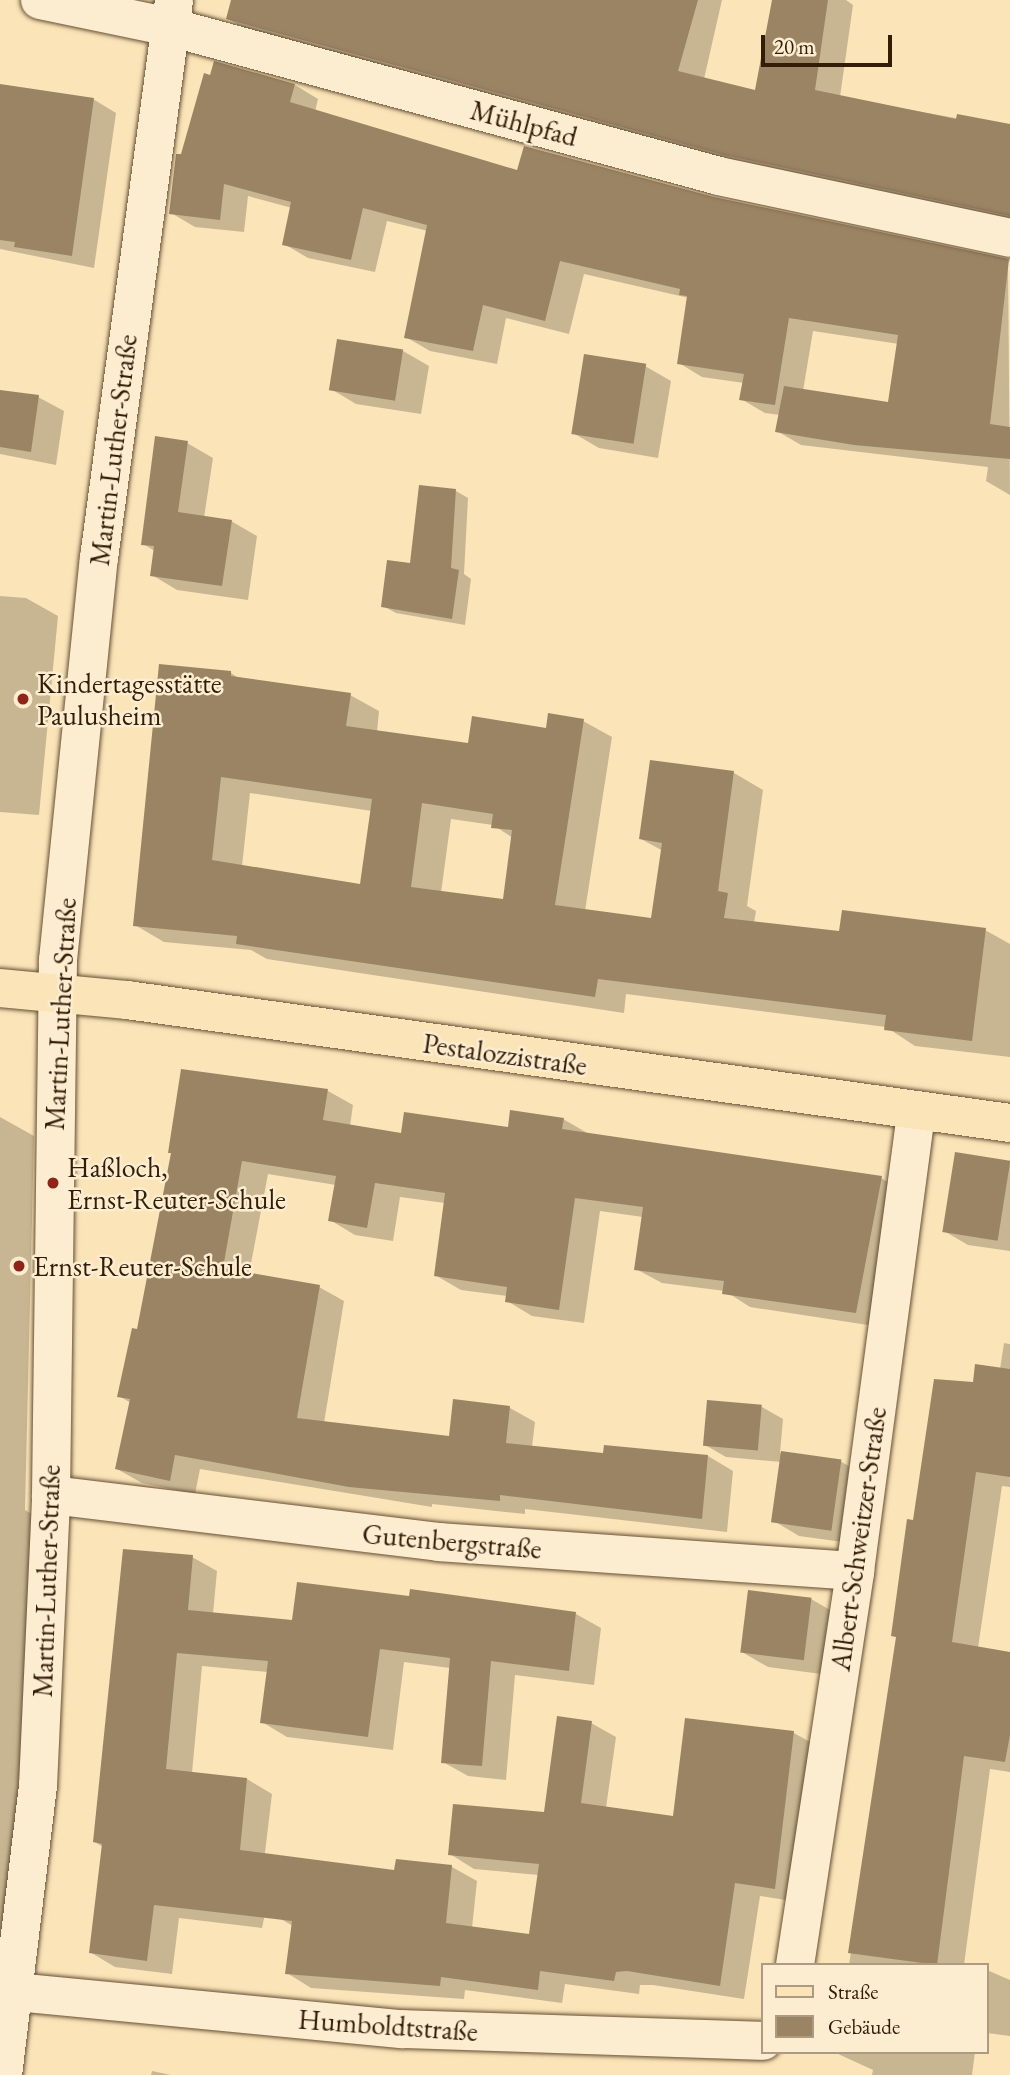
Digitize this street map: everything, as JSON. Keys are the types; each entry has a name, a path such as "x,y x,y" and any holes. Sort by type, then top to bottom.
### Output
{"main road":[{"name":"Pestalozzistraße","path":"0,988 56,992 916,1113 1010,1123"}],"street":[{"name":"Mühlpfad","path":"40,0 172,14 719,176 1010,237"},
{"name":"Martin-Luther-Straße","path":"3,2075 38,1786 51,1495 56,992 100,545 172,14"},
{"name":"Albert-Schweitzer-Straße","path":"795,1963 855,1571 916,1113"},
{"name":"Gutenbergstraße","path":"51,1495 439,1542 855,1571"},
{"name":"Humboldtstraße","path":"15,1992 401,2029 762,2041"}],"building":[{"path":"231,0 698,0 678,71 755,90 772,0 828,0 815,90 956,119 957,114 1010,124 1010,216 724,155 226,19"},
{"path":"214,61 295,84 290,102 517,170 524,146 714,197 1009,259 990,424 1010,427 1010,459 854,445 775,432 784,386 888,402 898,335 789,318 775,405 739,400 744,374 677,364 687,296 679,295 680,289 560,261 545,321 483,305 473,351 404,338 427,225 363,208 351,260 282,245 291,202 224,184 220,220 169,214 176,154 181,154 204,73 210,75"},
{"path":"0,84 94,98 72,256 14,247 15,242 0,240"},
{"path":"337,339 403,349 395,401 329,390"},
{"path":"584,354 646,364 634,444 571,434"},
{"path":"0,390 39,395 31,452 0,447"},
{"path":"155,436 188,441 178,512 232,520 222,586 150,576 154,546 141,545"},
{"path":"419,485 456,489 451,568 459,570 452,619 381,607 387,560 410,563"},
{"path":"159,664 231,671 231,676 351,693 346,726 468,743 472,716 546,728 548,713 584,719 555,905 651,918 662,843 639,839 650,760 734,771 718,891 728,893 724,918 839,931 842,910 986,928 972,1041 884,1030 886,1015 598,979 595,997 236,944 237,936 133,926","holes":["221,777 372,799 360,884 212,860","422,803 493,814 491,828 512,830 503,899 411,887"]},
{"path":"181,1069 328,1089 323,1120 401,1133 404,1112 508,1127 510,1110 564,1118 562,1129 882,1176 856,1313 722,1294 724,1281 634,1270 643,1207 575,1198 559,1310 505,1302 507,1287 434,1276 445,1193 375,1183 367,1228 328,1221 336,1176 242,1161 223,1268 320,1285 297,1418 449,1436 453,1399 510,1406 506,1443 603,1453 604,1445 708,1455 702,1519 500,1495 500,1501 349,1487 175,1455 170,1481 115,1469 130,1399 117,1397 132,1328 137,1329 171,1153 168,1153"},
{"path":"955,1152 1010,1161 998,1241 942,1232"},
{"path":"975,1364 1010,1369 1010,1477 976,1472 952,1642 1010,1652 1010,1735 1005,1762 964,1756 937,1963 848,1953 896,1637 891,1636 907,1519 913,1520 934,1379 973,1382"},
{"path":"707,1400 762,1405 758,1451 703,1446"},
{"path":"781,1451 841,1459 831,1531 771,1522"},
{"path":"123,1549 193,1555 188,1610 292,1620 297,1582 409,1596 410,1589 576,1612 569,1671 491,1661 482,1766 441,1763 450,1658 380,1649 368,1737 260,1723 268,1661 177,1653 166,1769 247,1778 240,1850 394,1870 396,1859 452,1865 446,1923 529,1934 539,1864 448,1855 453,1804 544,1812 557,1716 592,1721 581,1803 673,1816 685,1718 794,1731 775,1889 735,1883 720,1986 627,1971 616,1972 614,1981 540,1971 538,1990 441,1977 440,1986 285,1974 292,1921 154,1905 147,1961 89,1953 102,1844 93,1842"},
{"path":"748,1590 812,1598 804,1660 740,1653"}],"place":[{"name":"Kindertagesstätte Paulusheim","path":"23,699"},
{"name":"Haßloch, Ernst-Reuter-Schule","path":"53,1183"},
{"name":"Ernst-Reuter-Schule","path":"19,1266"}]}
